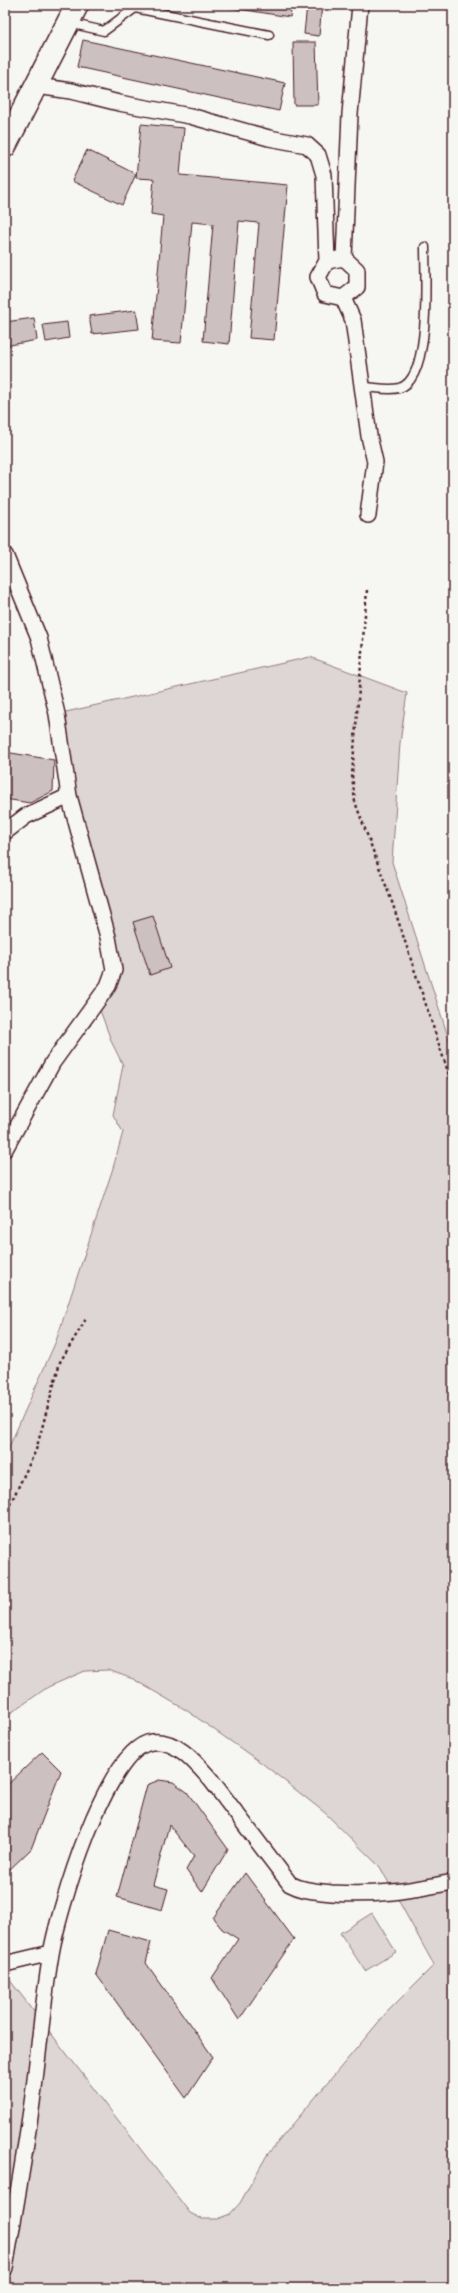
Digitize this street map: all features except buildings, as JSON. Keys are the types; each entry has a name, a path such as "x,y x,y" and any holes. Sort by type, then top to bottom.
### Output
{"street":[{"path":"37,86 71,91 119,103 190,116 269,138 307,145 318,155 324,175 327,261 318,277 325,294 343,298 357,288 357,270 344,258 350,114 360,5"},
{"path":"5,146 37,86 72,14"},
{"path":"327,261 344,258"},
{"path":"343,298 353,320 369,436 375,462 368,515"},
{"path":"5,555 39,638 57,714 70,796 108,937 114,970 108,986 53,1062 5,1149"},
{"path":"5,832 26,816 70,796"},
{"path":"5,2268 29,2125 51,1953 77,1860 107,1791 131,1755 141,1746 151,1742 162,1742 174,1746 197,1764 211,1780 290,1884 301,1890 361,1895 393,1894 453,1882"},
{"path":"5,1964 51,1953"}],"lane":[{"path":"72,14 104,31 135,8 269,35"},
{"path":"362,387 400,388 414,379 421,359 424,325 425,247"}],"path":[{"path":"367,590 352,775 355,802 392,902 453,1087"},
{"path":"5,1515 36,1450 60,1362 86,1318"}],"shaded area":[{"path":"310,657 407,693 400,743 392,862 453,1052 453,2288 5,2288 5,1974 190,2213 202,2219 217,2219 230,2214 240,2203 267,2155 387,2012 434,1965 380,1867 324,1812 263,1764 186,1710 133,1679 108,1670 85,1671 48,1687 5,1717 5,1456 56,1341 113,1168 123,1132 113,1115 123,1065 112,1043 97,1002 111,979 57,714"},
{"path":"372,1913 396,1952 365,1971 340,1933"}]}
